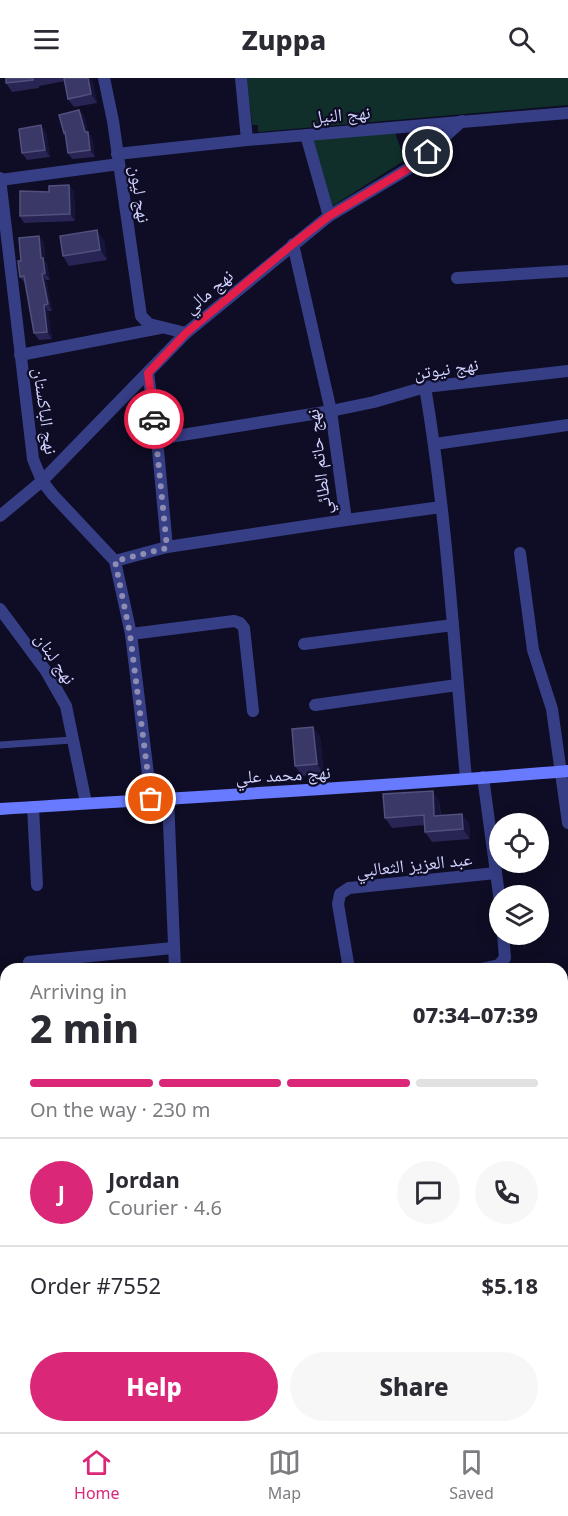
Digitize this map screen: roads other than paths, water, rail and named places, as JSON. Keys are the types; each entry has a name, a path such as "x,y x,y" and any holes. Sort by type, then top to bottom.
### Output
{"street":[{"name":"نهج ليون","path":"104,78 113,121 141,316 149,324 160,328"},
{"path":"241,78 247,140"},
{"name":"نهج النيل","path":"0,180 118,159 247,140 568,112"},
{"name":"نهج مالي","path":"0,516 42,481 186,333 329,216 411,167 462,121"},
{"path":"306,135 329,216"},
{"name":"نهج الباكستان","path":"0,180 33,459 42,481 53,495 115,561"},
{"name":"نهج حاتم الطائي","path":"115,561 167,548 346,520 331,411 293,244"},
{"path":"457,278 568,271"},
{"path":"20,355 160,328 186,333"},
{"name":"نهج نيوتن","path":"157,439 331,411 374,402 424,387 568,371"},
{"path":"148,373 157,439 167,548"},
{"path":"424,387 435,444 466,779"},
{"path":"435,444 568,425"},
{"path":"346,520 441,507"},
{"path":"520,553 533,651 552,709 565,771 568,823"},
{"path":"115,561 130,634 151,799"},
{"name":"نهج لبنان","path":"0,609 66,706 86,803"},
{"path":"130,634 234,621 240,623 244,628 253,711"},
{"path":"304,644 453,625"},
{"path":"315,705 457,685"},
{"name":"نهج محمد علي","path":"0,809 302,792 565,771"},
{"path":"483,777 489,821"},
{"path":"168,798 174,963"},
{"path":"33,807 37,885"},
{"path":"496,873 498,885"},
{"name":"عبد العزيز الثعالبي","path":"348,963 338,904 340,894 349,888 496,873"},
{"path":"501,963 505,958 504,945"},
{"path":"30,963 173,948"}],"lane":[{"path":"0,745 72,740"}]}
